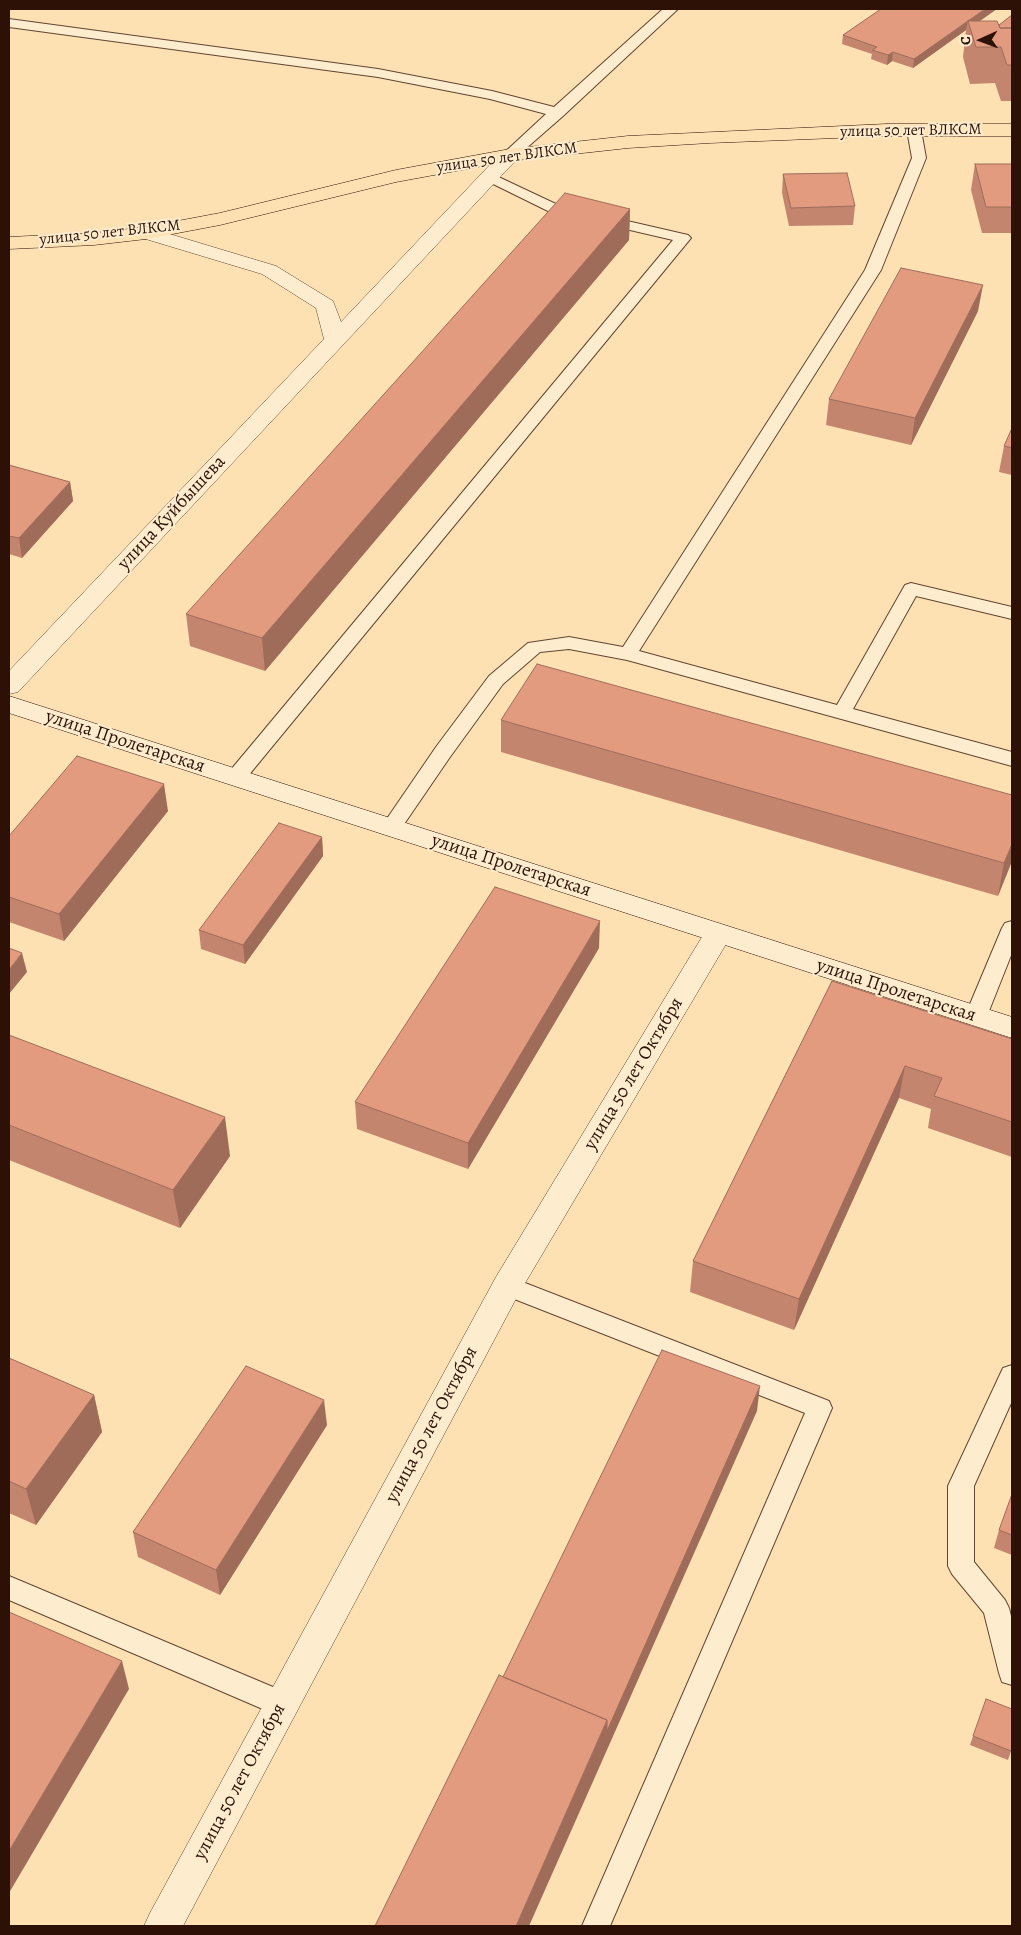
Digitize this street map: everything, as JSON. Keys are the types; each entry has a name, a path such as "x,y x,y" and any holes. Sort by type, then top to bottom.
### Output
{"main road":[{"name":"улица 50 лет ВЛКСМ","path":"9,243 94,239 146,233 220,219 396,176 510,155 628,142 700,138 914,130 1012,130"}],"street":[{"name":"улица Куйбышева","path":"9,686 510,155"},
{"path":"146,233 268,270 326,305 335,340"},
{"name":"улица Пролетарская","path":"9,704 1012,1028"},
{"name":"улица 50 лет Октября","path":"163,1926 507,1286 718,934"}],"lane":[{"path":"510,155 671,9"},
{"path":"9,23 378,73 492,95 558,112"},
{"path":"628,654 873,270 919,158 914,130"},
{"path":"236,777 683,238 553,208 490,177"},
{"path":"842,712 911,589 1012,613"},
{"path":"391,828 443,752 496,680 535,647 569,643 628,654 1012,760"},
{"path":"976,1016 1012,928"},
{"path":"507,1286 820,1408 596,1926"},
{"path":"1012,1375 961,1486 961,1566 996,1608 1012,1673"},
{"path":"9,1588 282,1704"}],"building":[{"path":"881,9 985,9 914,59 893,52 888,55 872,50 877,47 843,35"},
{"path":"1012,15 1012,28 1000,28 999,25"},
{"path":"968,21 997,21 1000,28 1012,28 1012,65 1007,65 1001,47 976,47"},
{"path":"975,164 1012,164 1012,207 986,207"},
{"path":"847,173 855,206 791,208 783,174"},
{"path":"565,193 630,209 262,638 186,614"},
{"path":"901,268 983,285 915,418 829,399"},
{"path":"1012,428 1012,448 1004,446"},
{"path":"9,465 70,482 19,538 9,536"},
{"path":"537,664 1012,795 1012,844 1004,863 501,720"},
{"path":"77,756 164,784 59,914 9,897 9,836"},
{"path":"279,823 322,837 243,945 199,930"},
{"path":"495,887 600,921 468,1143 355,1102"},
{"path":"9,948 22,953 9,970"},
{"path":"832,981 1012,1039 1012,1122 934,1096 942,1078 905,1066 799,1299 693,1261"},
{"path":"9,1035 225,1117 173,1190 9,1125"},
{"path":"662,1350 760,1386 607,1731 607,1720 503,1677"},
{"path":"9,1358 94,1395 26,1489 9,1481"},
{"path":"246,1366 324,1400 216,1570 133,1532"},
{"path":"1012,1494 1012,1535 999,1530"},
{"path":"9,1612 122,1661 9,1851"},
{"path":"499,1675 607,1720 516,1926 375,1926"},
{"path":"986,1699 1012,1709 1011,1751 973,1736"}]}
